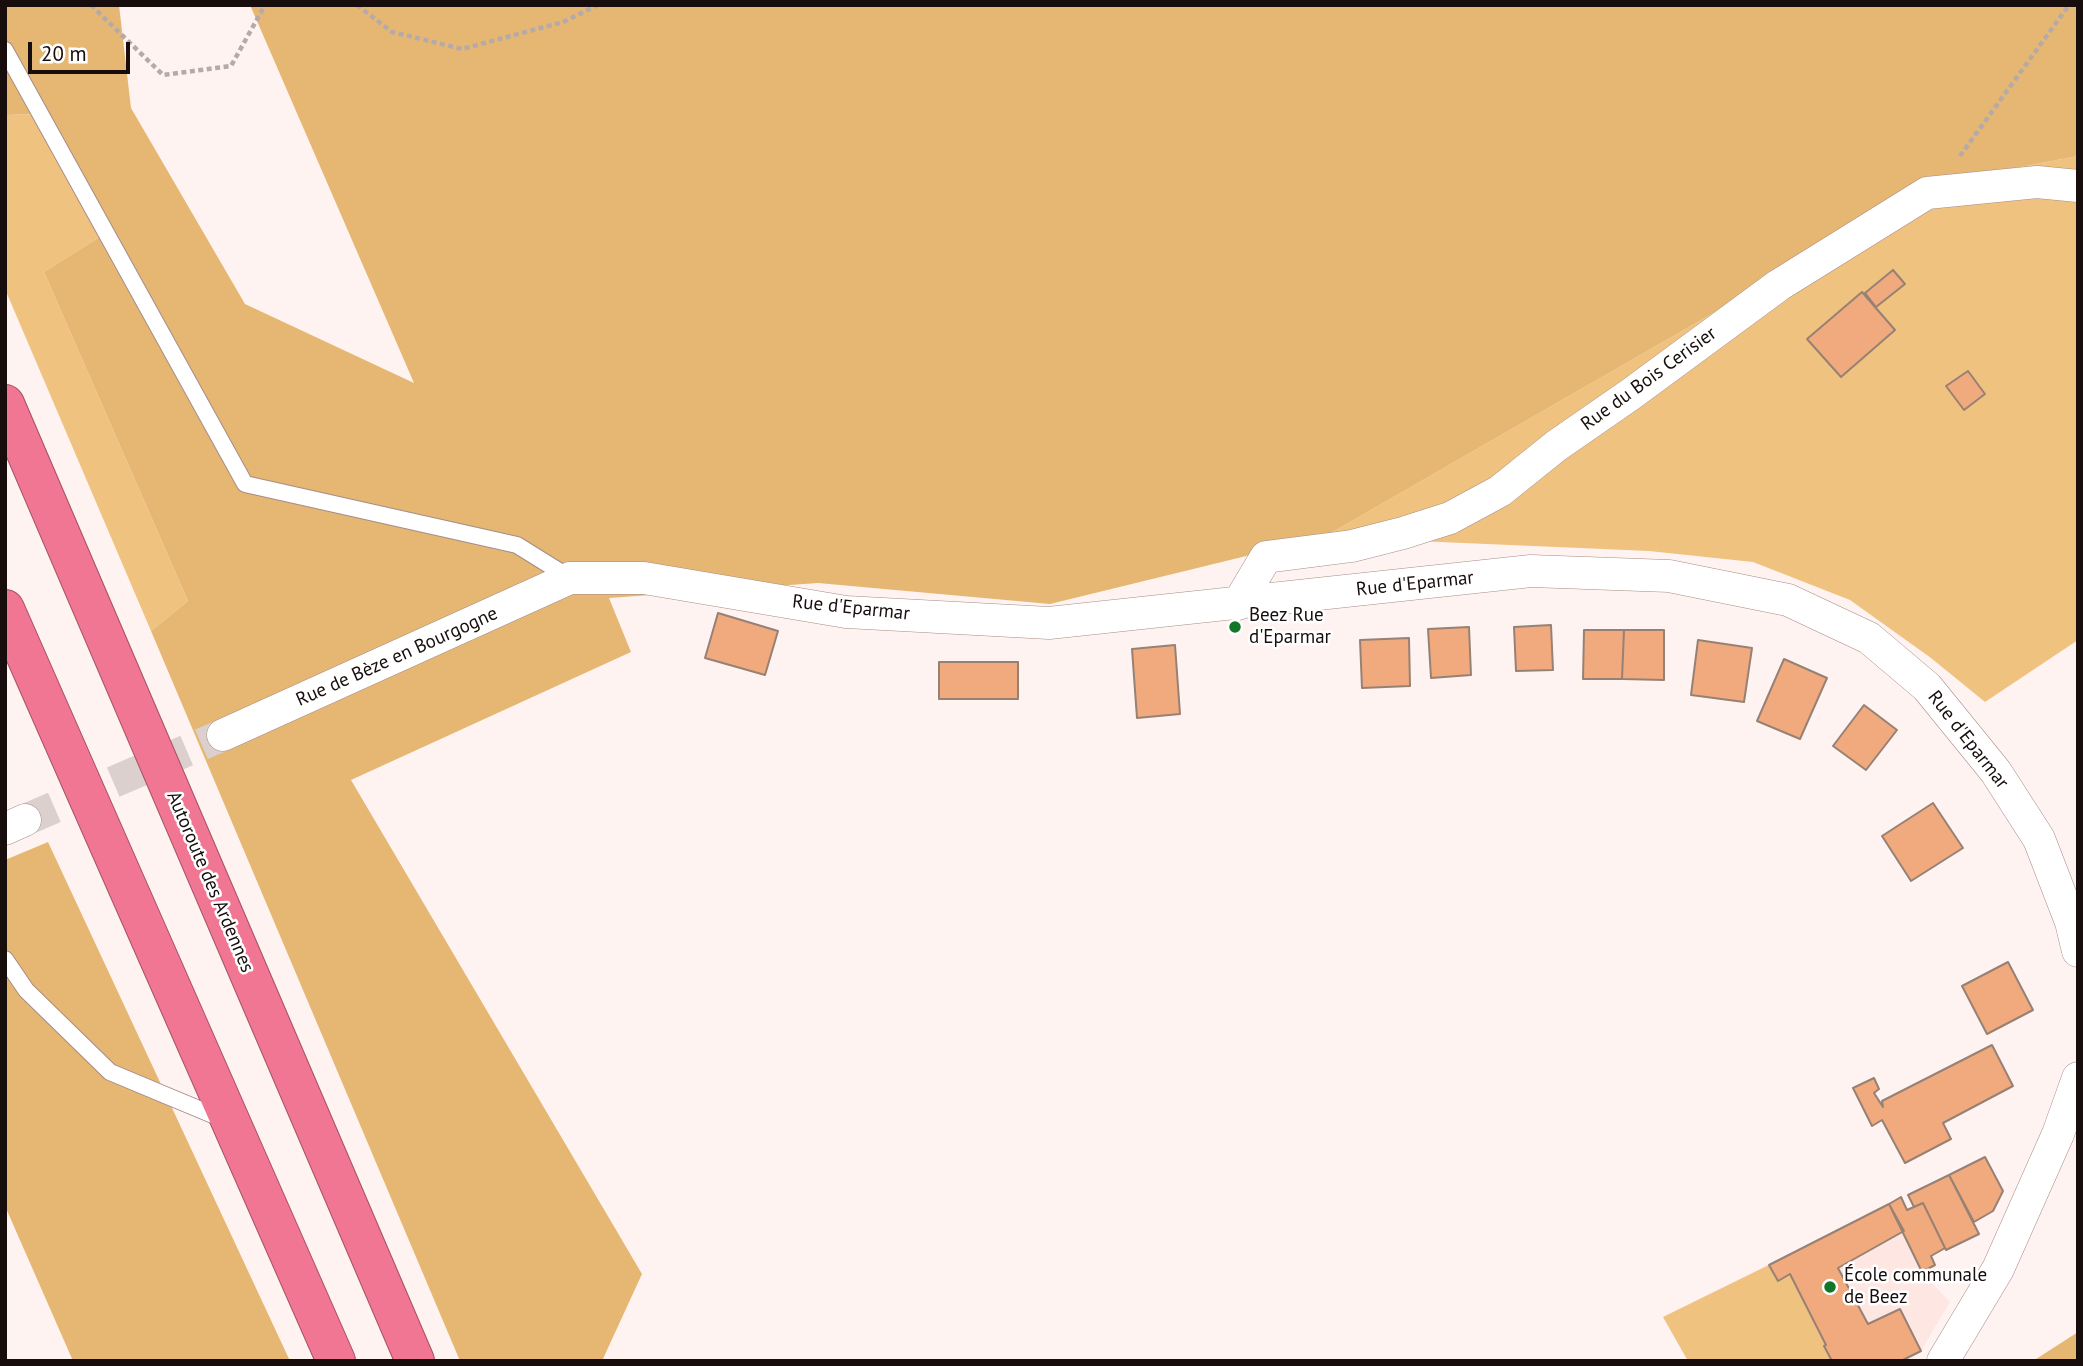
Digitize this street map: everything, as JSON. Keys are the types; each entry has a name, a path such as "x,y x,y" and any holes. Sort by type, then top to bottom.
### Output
{"highway":[{"name":"Autoroute des Ardennes","path":"5,404 415,1361"},
{"path":"5,610 336,1361"}],"street":[{"name":"Rue du Bois Cerisier","path":"1238,604 1266,557 1352,546 1403,533 1450,518 1500,491 1556,446 1779,285 1927,193 2037,182 2078,186"},
{"name":"Rue d'Eparmar","path":"570,578 644,578 846,611 1049,623 1531,571 1669,576 1788,600 1869,638 1927,687 1996,772 2039,839 2071,922 2078,951"},
{"name":"Rue de Bèze en Bourgogne","path":"223,735 570,578"},
{"path":"1943,1361 1998,1269 2058,1134 2078,1078"}],"lane":[{"path":"5,50 246,484 517,545 570,578"},
{"path":"5,959 26,990 110,1072 231,1123"}],"path":[{"path":"91,5 163,75 231,66 265,5"},
{"path":"357,5 392,32 462,49 563,22 598,5"},
{"path":"1927,193 1941,182 2069,5"}],"shaded area":[{"path":"5,5 119,5 131,108 245,304 414,383 250,5 2078,5 2078,156 1941,182 1324,537 1050,604 818,583 609,598 631,652 351,780 642,1274 602,1361 460,1361 151,631 188,601 44,272 106,233 40,114 5,115"},
{"path":"40,114 106,233 44,272 188,601 151,631 5,289 5,115"},
{"path":"2078,156 2078,640 1985,702 1931,658 1850,600 1753,562 1649,551 1324,537 1941,182"},
{"path":"48,842 290,1361 73,1361 5,1206 5,860"},
{"name":"École communale de Beez","path":"1889,1204 1922,1272 1950,1302 1921,1351 1903,1361 1688,1361 1663,1317"},
{"path":"1769,1265 1778,1281 1790,1274 1831,1360 1688,1361 1663,1317"},
{"path":"2078,1332 2078,1361 2033,1361"}],"building":[{"path":"1893,270 1905,284 1876,307 1865,293"},
{"path":"1862,292 1895,330 1841,377 1807,339"},
{"path":"1968,371 1985,394 1964,410 1946,386"},
{"path":"718,613 778,631 765,675 705,658"},
{"path":"1551,625 1553,670 1516,671 1514,627"},
{"path":"1469,627 1471,675 1431,678 1428,629"},
{"path":"1584,630 1624,630 1622,679 1583,679"},
{"path":"1624,630 1664,630 1664,680 1622,679"},
{"path":"1409,638 1410,686 1362,688 1360,640"},
{"path":"1698,640 1752,648 1744,702 1691,695"},
{"path":"1175,645 1180,714 1137,718 1132,649"},
{"path":"1784,659 1827,678 1800,739 1757,721"},
{"path":"939,662 1018,662 1018,699 939,699"},
{"path":"1864,705 1897,730 1866,770 1833,746"},
{"path":"1933,803 1963,848 1911,881 1882,836"},
{"path":"2008,962 2033,1010 1987,1034 1962,986"},
{"path":"1992,1045 2013,1086 1943,1123 1951,1139 1905,1163 1882,1120 1872,1126 1853,1088 1874,1078 1879,1089 1874,1093 1883,1107 1882,1101"},
{"path":"1985,1157 2003,1191 1993,1211 1974,1222 1949,1175"},
{"path":"1949,1175 1979,1234 1946,1250 1923,1203 1914,1207 1908,1195"},
{"path":"1901,1197 1907,1210 1923,1203 1945,1248 1931,1256 1935,1265 1922,1272 1889,1204"},
{"path":"1889,1204 1904,1231 1838,1268 1868,1324 1900,1309 1921,1351 1901,1361 1832,1361 1790,1274 1778,1281 1769,1265"}],"tunnel":[{"path":"25,820 223,735"}],"place":[{"name":"Beez Rue d'Eparmar","path":"1235,627"},
{"name":"École communale de Beez","path":"1830,1287"}]}
